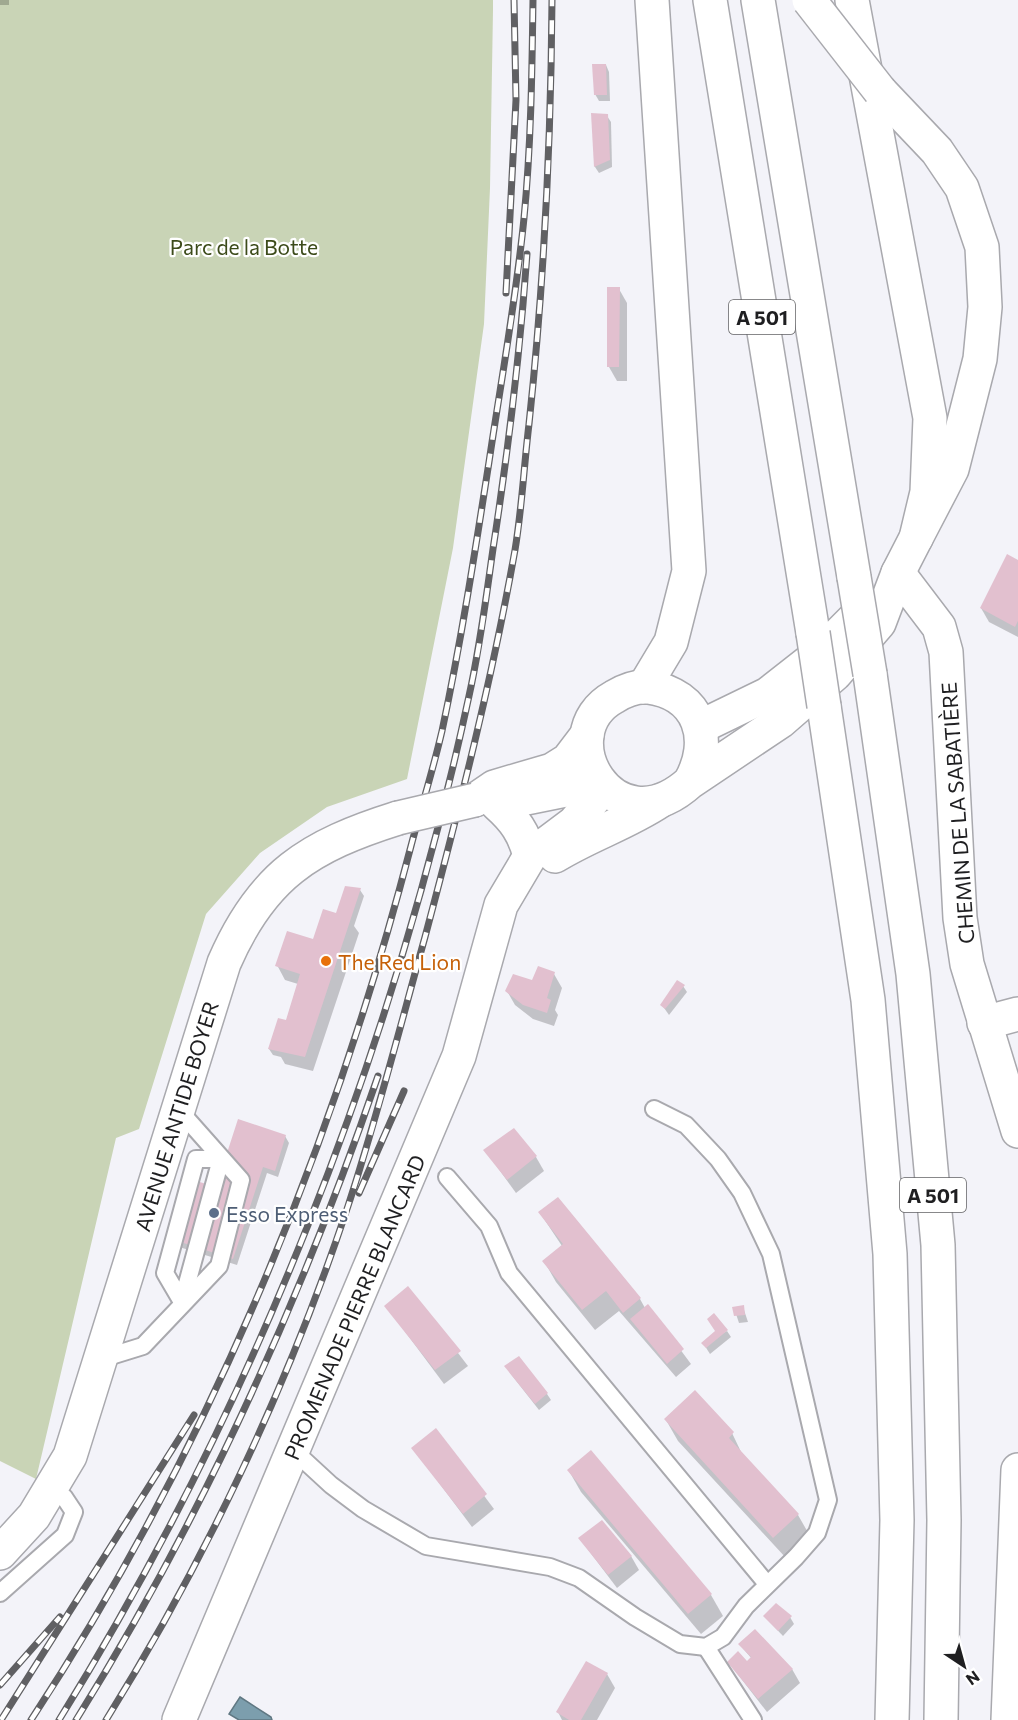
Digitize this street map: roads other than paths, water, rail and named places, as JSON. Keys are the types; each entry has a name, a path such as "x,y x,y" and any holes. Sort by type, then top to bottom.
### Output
{"main road":[{"path":"644,687 671,642 689,572 652,0"},
{"name":"A 501","path":"710,0 813,633 868,1000 890,1254 897,1520 892,1720"},
{"name":"A 501","path":"758,0 870,674 913,974 938,1245 944,1520 940,1720"},
{"path":"509,888 582,839 634,818 677,794 690,782 781,721 835,674 879,623 898,573 952,469 980,359 985,307 982,247 962,188 937,151 880,91 809,0"},
{"path":"852,0 930,418 927,492 916,538"},
{"path":"700,727 768,694 819,654 898,573"},
{"name":"CHEMIN DE LA SABATIÈRE","path":"898,573 939,627 946,652 960,918 967,964 1018,1131"},
{"path":"661,801 631,802 602,785 591,768 587,752 587,735 594,716 607,700 625,690 644,687 663,689 679,698 692,711 700,727 703,746 700,765 690,782"},
{"name":"AVENUE ANTIDE BOYER","path":"486,802 495,787 552,770 568,760 587,735"},
{"name":"AVENUE ANTIDE BOYER","path":"0,1553 34,1516 70,1456 224,963 248,914 261,896 277,878 324,845 353,831 398,818 602,785"},
{"name":"PROMENADE PIERRE BLANCARD","path":"180,1720 459,1056 501,904 530,856 574,823 602,785"},
{"path":"486,802 513,818 525,836 530,856"},
{"path":"984,1023 1018,1014"},
{"path":"1008,1720 1018,1470"}],"lane":[{"path":"293,1450 331,1485 363,1509 426,1546 550,1567 579,1578 635,1617 680,1644 706,1647 723,1637 767,1584 796,1557 817,1533 828,1500 771,1254 742,1193 718,1159 686,1125 654,1108"},
{"path":"101,1359 143,1346 182,1302 219,1266 241,1180 178,1109"},
{"path":"182,1302 165,1274 196,1158 221,1159"},
{"path":"182,1302 221,1159"},
{"path":"447,1177 489,1226 509,1273 767,1584"},
{"path":"0,1593 65,1535 74,1512 64,1497 51,1491"},
{"path":"706,1647 753,1720"}],"water":[{"path":"240,1697 271,1717 272,1720 239,1720 229,1714"}],"railway":[{"path":"506,293 516,100 514,0"},
{"path":"31,1720 94,1618 153,1514 207,1407 257,1298 302,1187 379,961 431,775 462,631 521,249 530,137 533,0"},
{"path":"106,1720 142,1660 211,1534 272,1405 325,1273 369,1140 450,841 496,647 519,518 543,265 552,0"},
{"path":"59,1720 129,1601 194,1478 254,1353 308,1225 357,1095 400,963 437,830 476,659 509,439 527,254"},
{"path":"76,1720 166,1566 245,1407 316,1243 378,1076"},
{"path":"359,1193 404,1091"},
{"path":"1,1720 194,1415"},
{"path":"0,1685 60,1617"}],"place":[{"name":"The Red Lion","path":"326,961"},
{"name":"Esso Express","path":"214,1213"}],"park label":[{"name":"Parc de la Botte","path":"244,246"}]}
